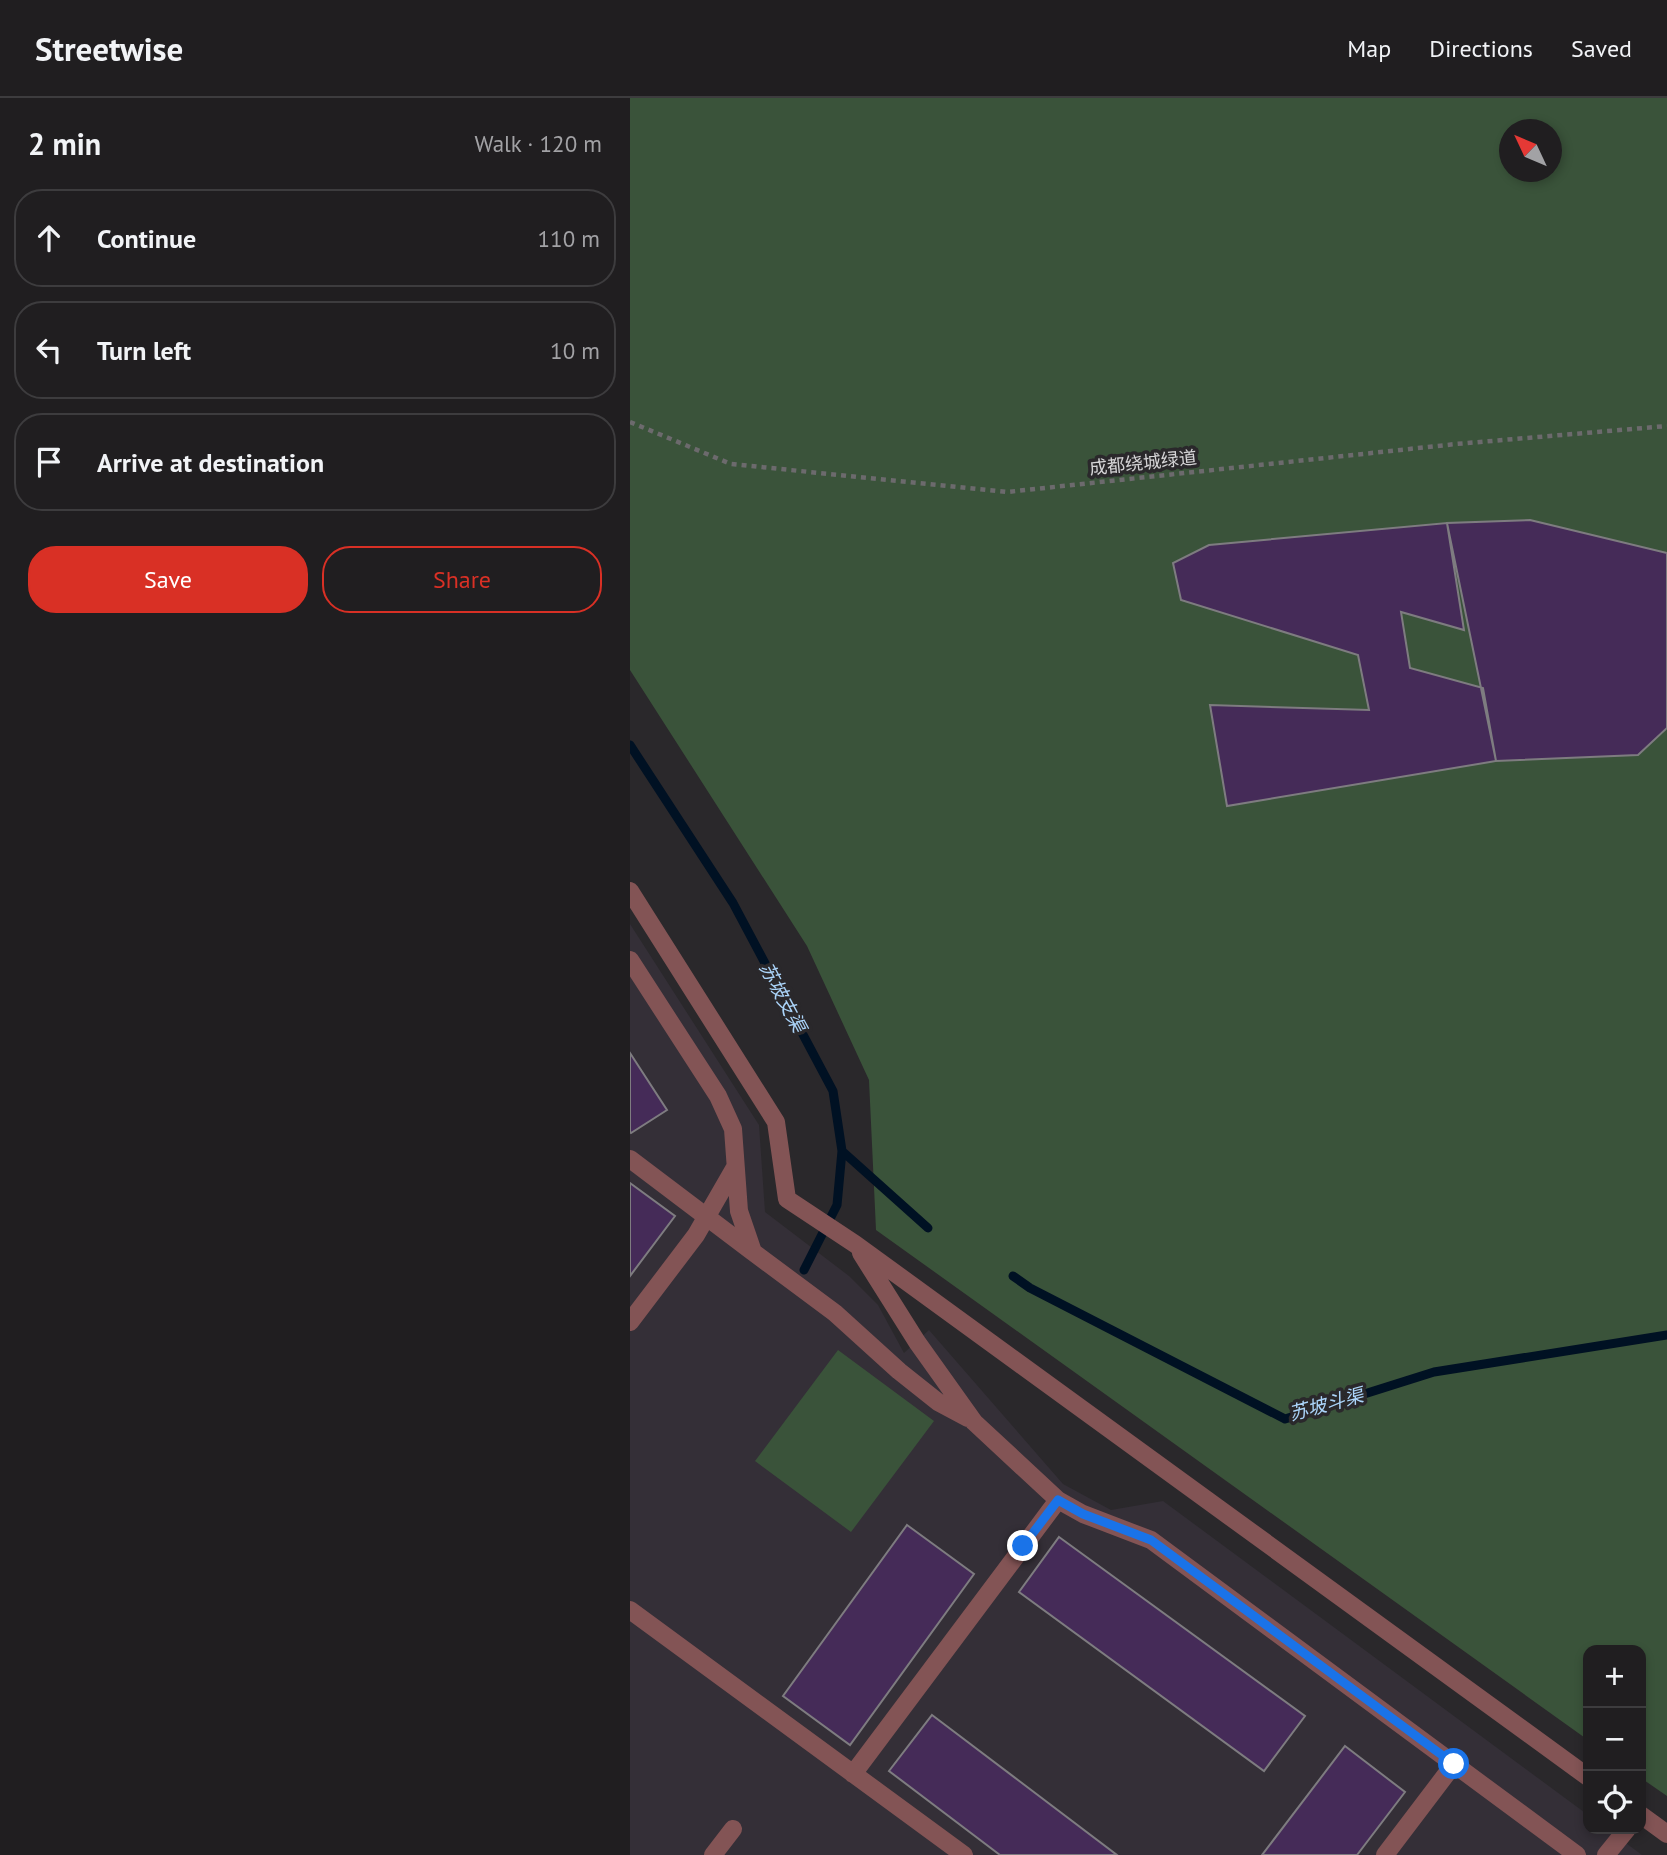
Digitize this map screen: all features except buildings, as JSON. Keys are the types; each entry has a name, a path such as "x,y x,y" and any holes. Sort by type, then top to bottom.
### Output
{"street":[{"path":"630,891 776,1122 787,1199 855,1244 1583,1773"},
{"path":"630,960 718,1096 733,1129 739,1211 753,1252"},
{"path":"630,1159 835,1313 928,1394 974,1422 1058,1500 1083,1514 1151,1540 1577,1855"},
{"path":"630,1322 695,1235 734,1169"},
{"path":"855,1244 917,1342 974,1422"},
{"path":"853,1774 1058,1500"},
{"path":"630,1610 964,1855"},
{"path":"1385,1855 1454,1764"},
{"path":"1646,1819 1667,1834"},
{"path":"713,1855 733,1829"},
{"path":"1606,1855 1623,1834"}],"path":[{"name":"成都绕城绿道","path":"630,422 731,464 1007,492 1456,444 1667,426"}],"shaded area":[{"path":"630,924 759,1125 765,1212 849,1276 878,1305 904,1353 929,1330 1063,1484 1111,1510 1163,1501 1583,1811 1583,1834 1614,1834 1642,1855 630,1855"}],"green space":[{"path":"630,98 1667,98 1667,1796 1646,1781 1646,1645 1583,1645 1583,1736 876,1230 869,1080 807,946 630,670"},
{"path":"838,1350 934,1421 851,1532 755,1461"}],"waterway":[{"name":"苏坡支渠","path":"630,745 733,903 833,1091 842,1151 837,1205 804,1270"},
{"name":"苏坡斗渠","path":"842,1151 928,1228"},
{"name":"苏坡斗渠","path":"1013,1276 1030,1288 1285,1419 1434,1372 1667,1335"}],"route":[{"path":"1023,1546 1058,1500 1083,1514 1151,1540 1454,1764"}]}
